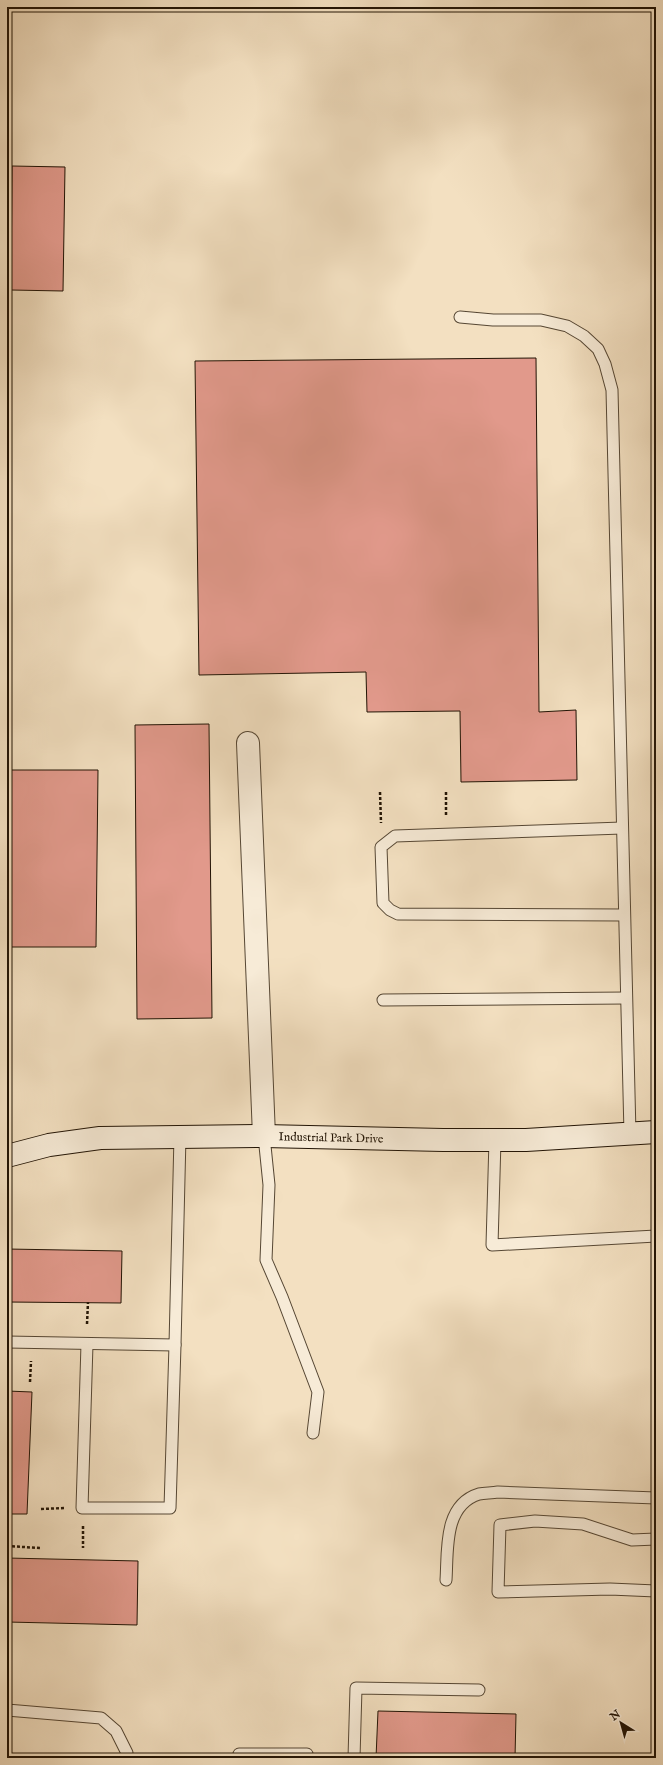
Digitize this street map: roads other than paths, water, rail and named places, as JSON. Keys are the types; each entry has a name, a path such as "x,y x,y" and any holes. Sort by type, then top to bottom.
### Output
{"street":[{"path":"248,743 264,1136"},
{"name":"Industrial Park Drive","path":"7,1156 49,1145 100,1138 264,1136 495,1140 656,1132"}],"lane":[{"path":"460,317 493,320 541,320 567,326 584,336 598,349 605,364 612,390 630,1134"},
{"path":"622,828 395,836 381,846 383,903 390,910 398,914 624,915"},
{"path":"383,1000 626,998"},
{"path":"87,1344 82,1508 170,1508 180,1136"},
{"path":"264,1136 269,1185 266,1260 282,1297 318,1392 314,1433"},
{"path":"495,1140 492,1245 656,1236"},
{"path":"7,1342 175,1345"},
{"path":"446,1580 449,1531 456,1511 479,1494 498,1492 656,1498"},
{"path":"656,1538 632,1540 583,1524 535,1521 500,1525 498,1592 610,1589 656,1591"},
{"path":"354,1758 356,1688 479,1690"},
{"path":"7,1710 101,1718 116,1731 127,1753 127,1758"},
{"path":"239,1754 307,1754 307,1758"}]}
